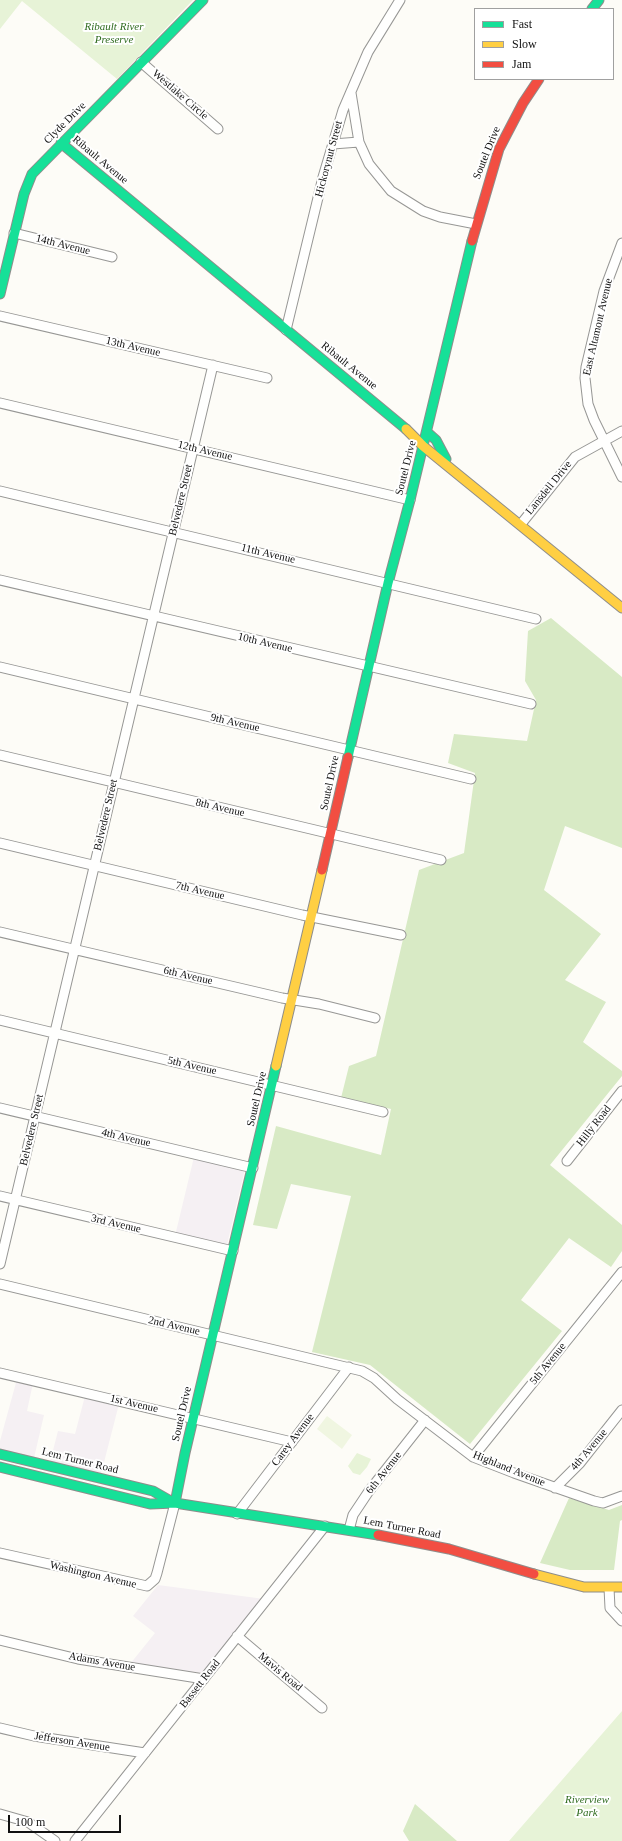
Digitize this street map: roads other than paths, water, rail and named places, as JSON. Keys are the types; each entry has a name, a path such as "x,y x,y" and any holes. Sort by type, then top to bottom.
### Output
{"main road":[{"name":"Clyde Drive","path":"0,294 14,233 28,183 39,165 202,0"},
{"path":"593,8 599,0"},
{"name":"Soutel Drive","path":"175,1503 185,1453 332,833 348,751 388,583 424,446 476,224 499,149 523,103 538,80"},
{"name":"Ribault Avenue","path":"61,143 414,436 424,446 450,465 622,608"},
{"path":"427,432 436,440 450,465"},
{"name":"Lem Turner Road","path":"0,1454 153,1491 175,1503"},
{"name":"Lem Turner Road","path":"0,1467 150,1504 175,1503 237,1514 349,1530 449,1549 564,1583 609,1588 622,1587"}],"street":[{"name":"Hickorynut Street","path":"286,330 343,110 368,52 400,0"},
{"name":"Westlake Circle","path":"141,62 218,129"},
{"path":"351,93 359,142 369,164 391,191 407,202 440,217 476,224"},
{"path":"333,144 359,142"},
{"name":"14th Avenue","path":"14,233 112,257"},
{"name":"East Altamont Avenue","path":"622,243 604,291 586,367 585,378 588,404 603,441 622,477"},
{"name":"13th Avenue","path":"0,316 267,378"},
{"name":"Belvedere Street","path":"0,1264 213,365"},
{"name":"12th Avenue","path":"0,403 410,500"},
{"name":"Lansdell Drive","path":"521,524 575,457 622,431"},
{"name":"11th Avenue","path":"0,491 536,619"},
{"name":"10th Avenue","path":"0,580 531,704"},
{"name":"9th Avenue","path":"0,667 348,751 471,779"},
{"name":"8th Avenue","path":"0,756 332,833 441,860"},
{"name":"7th Avenue","path":"0,844 401,935"},
{"name":"6th Avenue","path":"0,932 376,1018"},
{"name":"5th Avenue","path":"0,1020 383,1112"},
{"name":"Hilly Road","path":"567,1161 622,1092"},
{"name":"4th Avenue","path":"0,1108 253,1168"},
{"name":"3rd Avenue","path":"0,1196 233,1251"},
{"name":"5th Avenue","path":"473,1457 622,1272"},
{"name":"2nd Avenue","path":"0,1284 349,1367"},
{"name":"Highland Avenue","path":"349,1367 374,1378 473,1457 555,1488 603,1503 622,1496"},
{"name":"Carey Avenue","path":"237,1514 349,1367"},
{"name":"1st Avenue","path":"0,1372 292,1442"},
{"name":"4th Avenue","path":"555,1488 580,1463 622,1410"},
{"name":"6th Avenue","path":"349,1530 353,1515 425,1420"},
{"name":"Washington Avenue","path":"0,1553 146,1586 155,1579 175,1503"},
{"name":"Bassett Road","path":"74,1841 325,1526"},
{"path":"609,1588 610,1608 622,1621"},
{"name":"Mavis Road","path":"237,1636 322,1708"},
{"name":"Adams Avenue","path":"0,1640 78,1659 204,1679"},
{"name":"Jefferson Avenue","path":"0,1728 34,1736 145,1753"},
{"path":"0,1814 28,1822 55,1841"}],"park label":[{"name":"Ribault River Preserve","path":"114,33"},
{"name":"Riverview Park","path":"587,1806"}]}
